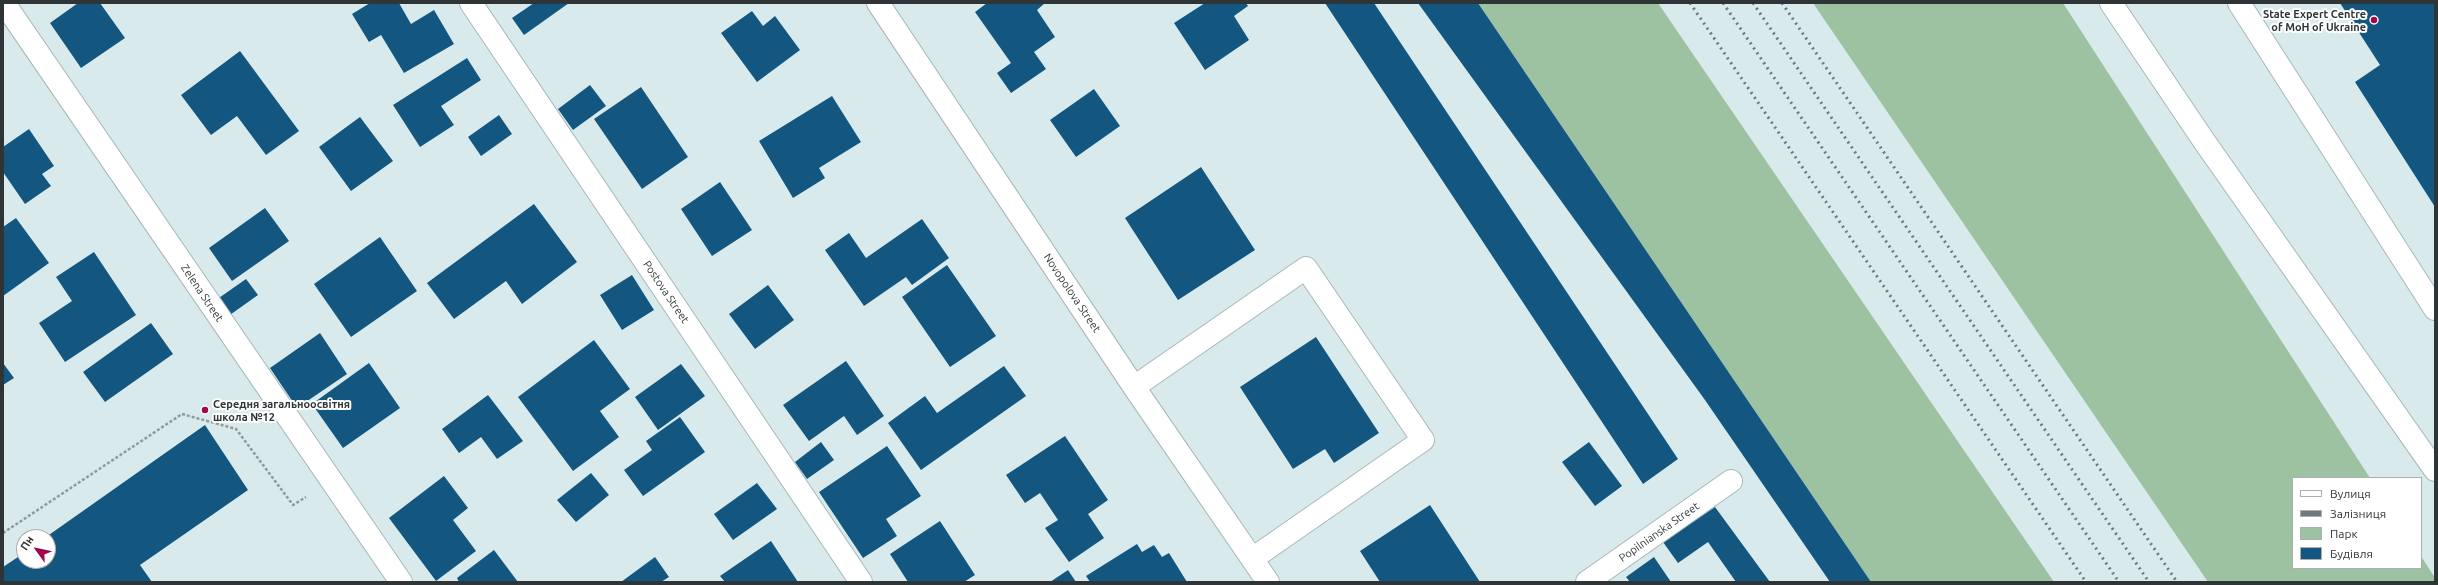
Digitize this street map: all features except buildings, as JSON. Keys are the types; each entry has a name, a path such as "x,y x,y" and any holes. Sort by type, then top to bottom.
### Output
{"street":[{"name":"Zelena Street","path":"4,3 401,582"},
{"name":"Postova Street","path":"471,3 861,582"},
{"name":"Novopolova Street","path":"878,3 1134,387 1268,582"},
{"path":"2111,3 2209,147 2435,470"},
{"path":"2239,3 2435,309"},
{"path":"1134,387 1306,268 1423,440 1252,559"},
{"name":"Popilnianska Street","path":"1587,582 1731,481"}],"path":[{"path":"3,533 182,414 236,429 293,505 331,480"}],"green space":[{"path":"1478,3 1658,3 2054,582 1871,582"},
{"path":"1813,3 2063,3 2369,477 2292,477 2292,569 2422,569 2422,558 2435,578 2435,582 2208,582"}],"railway":[{"path":"1690,3 2086,582"},
{"path":"1723,3 2119,582"},
{"path":"1753,3 2149,582"},
{"path":"1782,3 2177,582"}],"place":[{"name":"State Expert Centre of MoH of Ukraine","path":"2374,20"},
{"name":"Середня загальноосвітня школа №12","path":"205,410"}]}
